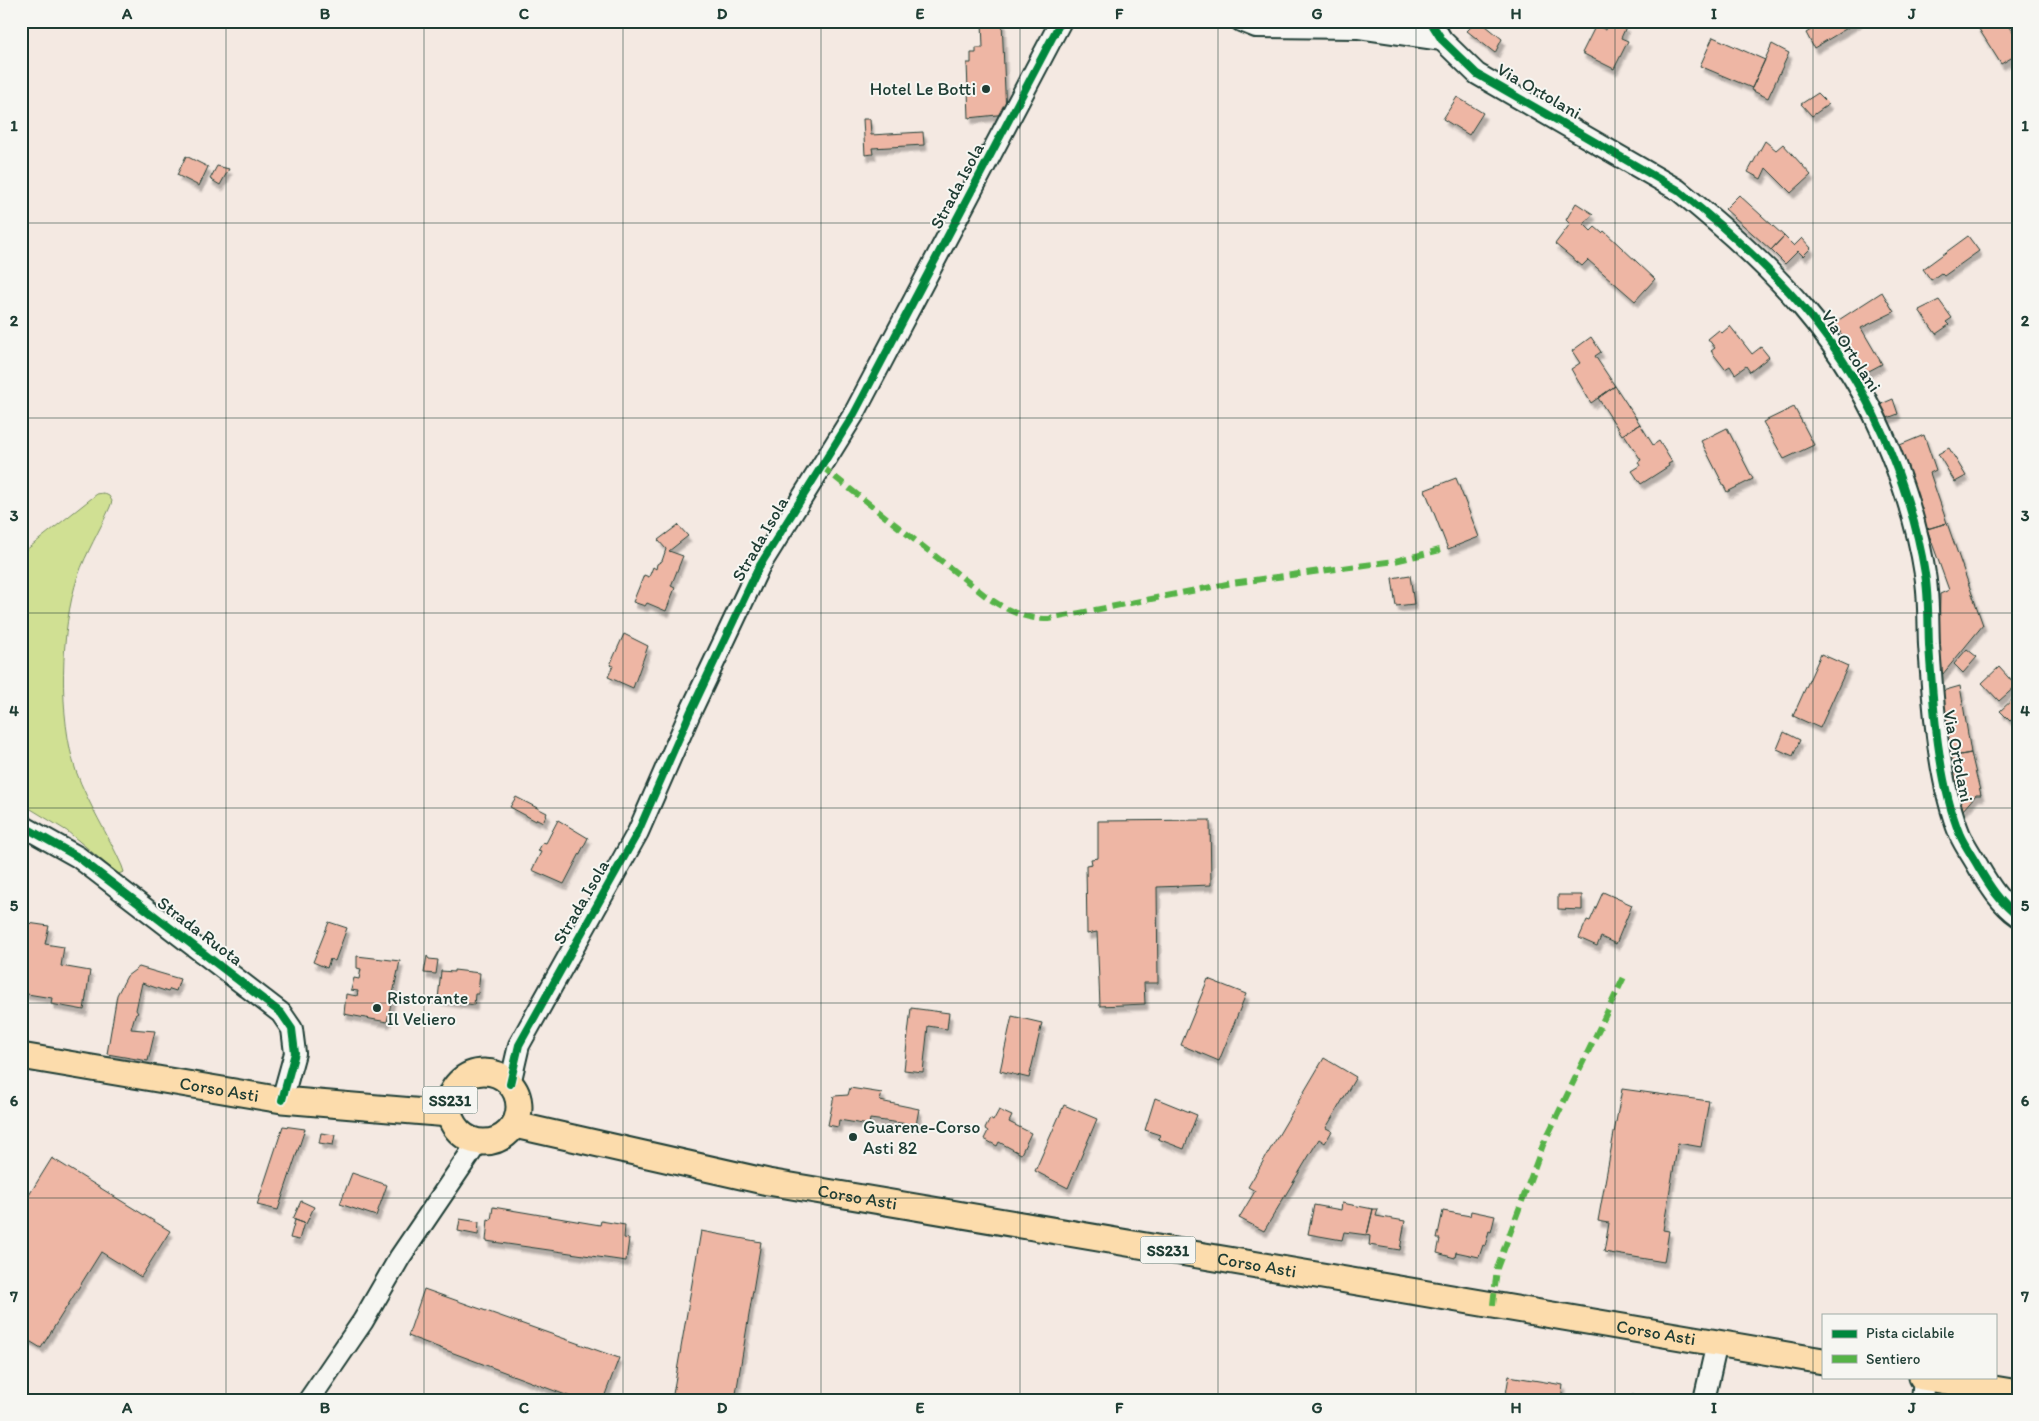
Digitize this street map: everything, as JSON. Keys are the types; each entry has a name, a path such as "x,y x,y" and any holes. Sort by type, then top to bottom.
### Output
{"main road":[{"name":"Corso Asti","path":"21,1056 282,1100 449,1114"},
{"name":"SS231","path":"478,1142 460,1133 449,1114 452,1092 459,1082 479,1072 490,1072 502,1076 510,1084"},
{"path":"478,1142 499,1140 515,1125 519,1115 519,1104 510,1084"},
{"name":"Corso Asti","path":"515,1125 768,1182 1822,1360"},
{"path":"1929,1378 2018,1394"}],"street":[{"name":"Strada Isola","path":"510,1084 519,1045 638,832 690,713 759,567 854,414 1061,21"},
{"path":"1241,21 1256,27 1359,28 1442,40"},
{"name":"Via Ortolani","path":"1430,21 1442,40 1477,74 1678,190 1706,213 1753,254 1816,322 1861,388 1891,454 1917,537 1925,575 1932,701 1944,779 1960,835 1984,877 2007,908 2018,916"},
{"name":"Strada Ruota","path":"21,824 78,857 281,1013 292,1029 295,1053 282,1100"},
{"path":"309,1400 364,1321 400,1257 478,1142"},
{"path":"1704,1400 1717,1343"},
{"path":"1922,1400 1923,1378"}],"green space":[{"path":"103,493 109,496 112,501 81,567 72,597 65,647 64,700 70,750 76,771 122,866 124,872 118,874 67,831 21,803 21,554 97,494"}],"building":[{"name":"Hotel Le Botti","path":"982,21 1002,21 1006,114 969,118 967,63 971,63 971,53 976,53 976,48 983,48"},
{"path":"1477,21 1480,21 1502,39 1495,53 1467,31"},
{"path":"1611,21 1626,27 1621,38 1628,41 1614,69 1582,53 1596,25 1606,30"},
{"path":"1825,21 1859,21 1814,48 1806,33"},
{"path":"1985,21 2006,21 2018,39 2018,54 2001,64 1977,26"},
{"path":"1713,37 1765,60 1752,88 1700,66"},
{"path":"1772,44 1789,53 1768,98 1751,90"},
{"path":"1818,93 1829,104 1812,116 1801,104"},
{"path":"1457,97 1483,113 1469,135 1443,119"},
{"path":"863,119 870,119 871,135 923,132 924,145 872,148 873,154 865,155"},
{"path":"1765,141 1776,150 1783,144 1811,175 1791,193 1766,168 1761,179 1748,172"},
{"path":"186,156 208,167 199,186 177,175"},
{"path":"217,166 229,169 220,185 210,179"},
{"path":"1739,195 1784,236 1771,250 1725,209"},
{"path":"1576,203 1593,214 1584,224 1591,231 1595,227 1602,233 1604,231 1655,279 1635,301 1588,260 1582,266 1555,244 1570,224 1566,220"},
{"path":"1784,236 1794,246 1802,238 1811,248 1803,256 1798,251 1785,264 1771,250"},
{"path":"1968,236 1979,251 1944,276 1941,273 1931,280 1923,269"},
{"path":"1882,292 1894,312 1861,328 1882,364 1867,372 1834,323"},
{"path":"1939,300 1952,318 1946,322 1949,325 1936,334 1919,310"},
{"path":"1730,326 1752,354 1761,347 1769,357 1750,372 1746,366 1735,374 1730,366 1725,369 1711,351 1715,348 1708,339 1719,330 1722,333"},
{"path":"1591,337 1601,352 1595,356 1615,386 1591,403 1571,369 1580,363 1572,351"},
{"path":"1615,386 1640,424 1622,435 1598,398"},
{"path":"1893,399 1898,414 1885,419 1879,405"},
{"path":"1794,407 1814,445 1784,459 1763,422"},
{"path":"1640,424 1653,445 1659,441 1672,462 1668,464 1669,466 1641,484 1632,471 1640,466 1638,462 1641,460 1624,434"},
{"path":"1727,428 1753,479 1727,492 1701,441"},
{"path":"1924,435 1936,470 1930,473 1947,523 1927,529 1895,447"},
{"path":"1949,448 1966,476 1955,482 1938,454"},
{"path":"1456,478 1479,537 1448,549 1425,490"},
{"path":"1947,523 1983,625 1938,680 1940,594 1949,590 1927,529"},
{"path":"678,525 688,536 669,551 683,556 671,586 675,588 666,611 647,603 645,606 633,602 644,575 649,577 653,567 656,569 657,564 662,561 666,549 658,540"},
{"path":"1410,575 1414,604 1396,606 1392,578"},
{"path":"624,634 648,646 633,688 608,677 613,666 610,665"},
{"path":"1967,649 1977,657 1963,673 1954,664"},
{"path":"1821,654 1848,666 1820,728 1793,716"},
{"path":"1999,667 2016,686 1999,701 1982,683"},
{"path":"1960,686 1971,753 1949,757 1939,692"},
{"path":"2013,699 2018,704 2018,715 2010,721 2000,711"},
{"path":"1784,732 1800,740 1793,756 1777,749"},
{"path":"1971,753 1981,795 1976,795 1963,810 1949,757"},
{"path":"516,797 547,813 543,822 537,819 536,821 510,807"},
{"path":"558,820 588,838 564,884 532,870 541,852 538,851 543,842 546,843"},
{"path":"1210,820 1211,885 1157,887 1158,983 1144,983 1145,1004 1100,1006 1097,932 1087,934 1086,865 1092,864 1091,859 1098,858 1098,821"},
{"path":"1603,892 1632,905 1616,944 1601,937 1597,946 1579,938 1587,920 1590,921"},
{"path":"1558,895 1582,895 1582,910 1558,909"},
{"path":"21,922 49,926 45,944 64,947 61,966 90,971 84,1010 51,1004 52,998 21,993"},
{"path":"329,922 347,928 335,961 330,959 327,968 313,962"},
{"path":"357,956 400,961 387,1022 344,1014 346,994 357,996 358,991 351,990 354,978 359,979 361,969 357,968"},
{"path":"427,956 429,959 438,960 436,974 424,973"},
{"path":"139,967 180,979 176,991 170,989 168,992 142,983 136,1010 138,1013 135,1015 131,1029 155,1031 148,1061 107,1054 117,995 127,976"},
{"path":"454,970 480,973 478,994 475,994 474,1005 438,999 441,971 454,972"},
{"path":"1208,979 1246,994 1219,1061 1181,1045"},
{"path":"911,1008 949,1013 947,1029 928,1026 923,1072 904,1070"},
{"path":"1012,1016 1042,1023 1029,1078 1000,1071"},
{"path":"1324,1058 1356,1077 1326,1128 1332,1131 1325,1143 1319,1139 1264,1231 1239,1218 1255,1191 1248,1187"},
{"path":"850,1088 882,1093 880,1101 919,1109 916,1125 870,1119 869,1125 839,1120 838,1127 828,1125 834,1096 848,1095"},
{"path":"1622,1089 1709,1101 1701,1147 1678,1143 1663,1230 1669,1231 1664,1262 1604,1252 1609,1223 1598,1221"},
{"path":"1155,1098 1197,1115 1184,1149 1158,1139 1160,1135 1145,1130"},
{"path":"1064,1105 1097,1119 1068,1188 1035,1171"},
{"path":"999,1110 1012,1116 1009,1122 1031,1133 1021,1154 999,1142 997,1146 984,1139 988,1131 985,1129 990,1119 993,1121"},
{"path":"283,1126 305,1129 278,1210 257,1205"},
{"path":"321,1133 335,1135 333,1145 319,1143"},
{"path":"52,1158 170,1231 141,1277 101,1252 41,1348 21,1336 21,1208"},
{"path":"352,1173 387,1185 376,1216 340,1204"},
{"path":"301,1201 314,1207 306,1224 293,1219"},
{"path":"1342,1203 1373,1209 1367,1235 1344,1232 1342,1240 1308,1234 1314,1205 1341,1210"},
{"path":"493,1207 600,1225 601,1221 625,1225 624,1238 629,1239 626,1261 486,1241 488,1219 491,1220"},
{"path":"1373,1209 1378,1209 1376,1216 1405,1221 1400,1250 1369,1245 1370,1236 1367,1235"},
{"path":"1443,1211 1470,1216 1471,1211 1495,1216 1491,1232 1489,1231 1485,1246 1483,1245 1479,1257 1456,1252 1455,1258 1437,1253 1440,1239 1437,1239"},
{"path":"460,1219 479,1222 478,1235 458,1231"},
{"path":"295,1220 304,1223 299,1240 290,1238"},
{"path":"701,1231 761,1242 735,1400 672,1400"},
{"path":"424,1289 619,1358 603,1400 579,1400 408,1336"},
{"path":"1509,1376 1563,1385 1561,1400 1505,1400"},
{"path":"1632,1395 1659,1400 1631,1400"}],"marked path":[{"path":"821,466 987,597 1009,610 1032,618 1049,619 1232,583 1395,561 1440,550"},
{"path":"1493,1305 1497,1268 1543,1145 1624,977"}],"cycle path":[{"path":"510,1084 519,1045 638,832 690,713 759,567 854,414 1061,21"},
{"path":"1430,21 1442,40 1477,74 1678,190 1712,218 1775,276 1803,307 1829,340 1852,375 1873,413 1891,454 1916,528 1927,592 1929,645 1938,742 1946,791 1953,814 1962,839 1987,881 2001,900 2018,916"},
{"path":"21,825 78,857 281,1013 292,1029 295,1053 282,1100"}],"place":[{"name":"Hotel Le Botti","path":"986,89"},
{"name":"Ristorante Il Veliero","path":"377,1008"},
{"name":"Guarene-Corso Asti 82","path":"853,1137"}]}
